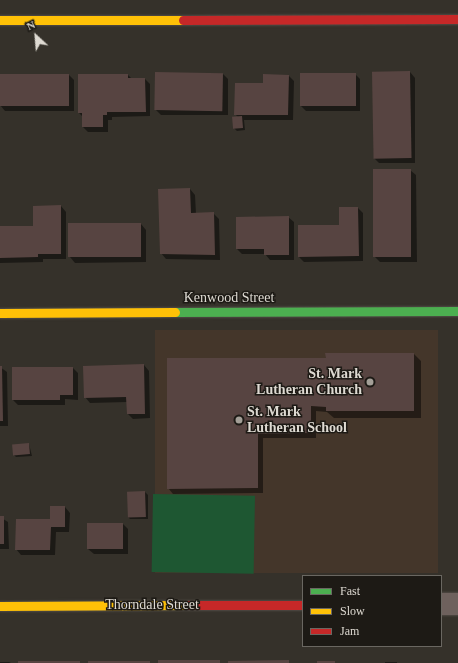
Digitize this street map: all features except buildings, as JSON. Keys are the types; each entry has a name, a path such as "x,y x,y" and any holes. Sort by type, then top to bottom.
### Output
{"street":[{"path":"0,20 458,19"},
{"name":"Kenwood Street","path":"0,313 458,311"},
{"path":"442,604 458,604"},
{"name":"Thorndale Street","path":"0,606 302,605"}],"shaded area":[{"path":"155,330 438,330 438,573 155,573"}],"green space":[{"path":"153,494 255,496 254,574 152,572"}],"traffic: fast":[{"path":"175,312 458,311"}],"traffic: slow":[{"path":"0,20 183,20"},
{"path":"0,313 175,312"},
{"path":"0,606 188,605"}],"traffic: jam":[{"path":"183,20 458,19"},
{"path":"188,605 302,605"}],"place":[{"name":"St. Mark Lutheran Church","path":"370,382"},
{"name":"St. Mark Lutheran School","path":"239,420"}]}
